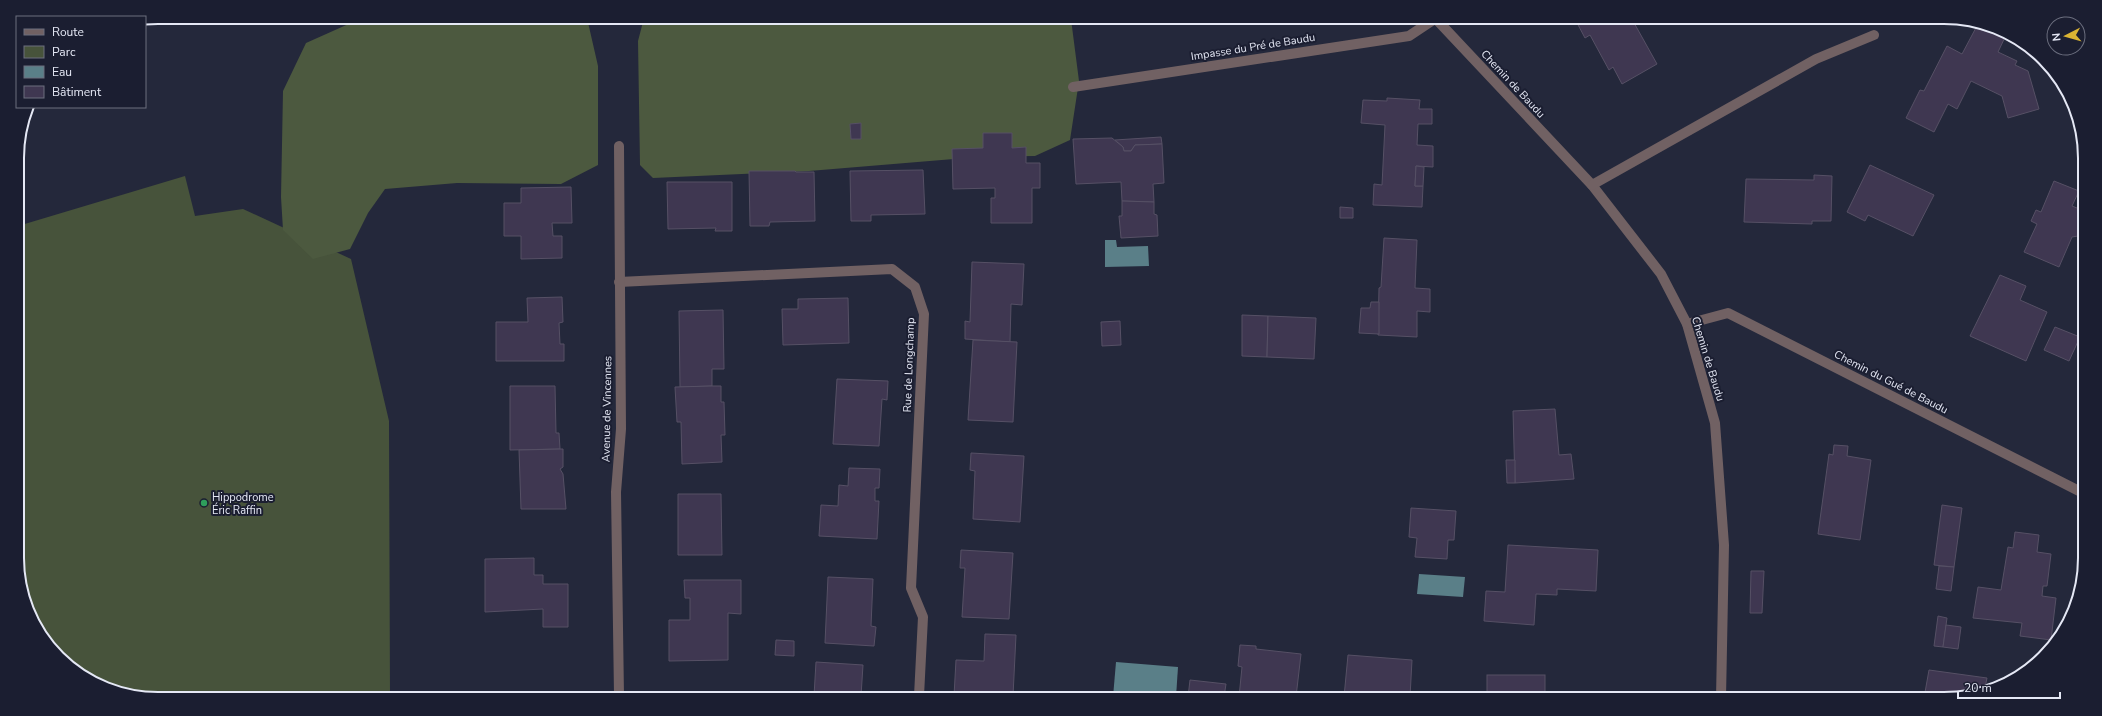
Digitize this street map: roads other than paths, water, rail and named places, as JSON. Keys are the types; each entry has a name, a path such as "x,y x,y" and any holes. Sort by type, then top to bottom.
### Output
{"street":[{"name":"Impasse du Pré de Baudu","path":"1073,87 1409,36 1427,24"},
{"name":"Chemin de Baudu","path":"1441,24 1592,185 1661,274 1687,324 1715,423 1724,545 1721,692"},
{"path":"1592,185 1816,59 1874,35"},
{"name":"Avenue de Vincennes","path":"619,146 621,429 616,492 619,692"},
{"name":"Rue de Longchamp","path":"619,282 892,269 915,287 924,314 911,588 923,617 919,692"},
{"name":"Chemin du Gué de Baudu","path":"1687,324 1728,313 2078,490"}],"water":[{"path":"1105,240 1116,240 1117,247 1148,246 1149,266 1105,267"},
{"path":"1419,574 1465,577 1463,597 1417,594"},
{"path":"1116,662 1178,667 1176,692 1113,692"}],"place":[{"name":"Hippodrome Éric Raffin","path":"204,503"}]}
